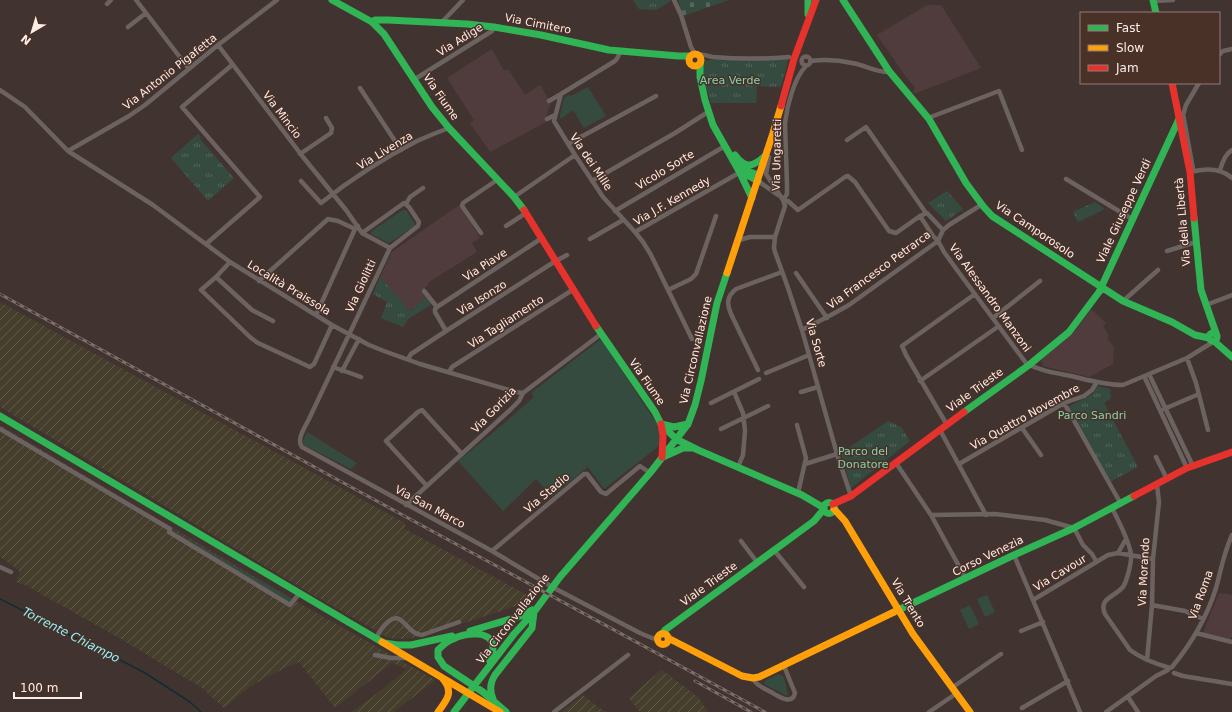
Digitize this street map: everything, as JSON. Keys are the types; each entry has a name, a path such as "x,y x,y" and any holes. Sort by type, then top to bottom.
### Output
{"street":[{"path":"106,4 111,0"},
{"path":"136,0 189,69"},
{"name":"Via Antonio Pigafetta","path":"68,151 145,105 277,0"},
{"name":"Via Fiume","path":"332,0 372,22 378,28 390,42 432,107 449,128 514,197 542,238 601,334 655,412 661,424 676,440 830,508"},
{"path":"441,23 462,0"},
{"path":"674,0 681,15 691,47 692,57 700,77 708,112 713,125 739,171 752,198"},
{"name":"Via Circonvallazione","path":"808,0 808,19"},
{"name":"Via Circonvallazione","path":"454,712 560,577 650,473 688,424 695,405 701,381 717,303 769,146 794,59 816,0"},
{"path":"1156,12 1154,0 1173,0"},
{"name":"Via Camporosolo","path":"845,1 881,60 903,90 928,118 981,205 992,216 1123,301 1172,322 1201,337 1213,340 1232,357"},
{"path":"128,27 146,13"},
{"path":"378,28 392,20"},
{"name":"Via Cimitero","path":"372,22 392,20 494,27 541,35 620,52 692,57 789,57"},
{"name":"Via Adige","path":"415,80 492,31 494,27"},
{"name":"Via Mincio","path":"218,46 356,227 362,232"},
{"path":"1220,54 1223,51 1232,49"},
{"path":"549,101 615,61 620,52"},
{"path":"811,61 808,56 802,58 802,64 806,66 810,64 811,61 822,60 852,62 881,71 890,72"},
{"path":"692,57 701,58 700,77"},
{"name":"Via Cimitero","path":"701,62 712,57"},
{"path":"206,244 260,197 182,107 232,65"},
{"name":"Via Ungaretti","path":"782,199 787,194 786,117 792,94 799,76 806,66"},
{"name":"Via della Libertà","path":"1172,84 1181,116 1182,135 1192,171 1196,242 1201,290 1213,322 1213,340"},
{"path":"1181,116 1198,84"},
{"path":"360,88 401,150"},
{"name":"Località Praissola","path":"0,90 25,108 68,151 152,205 230,262 332,325 369,345 420,364 523,393"},
{"path":"928,118 999,91 1022,150"},
{"path":"547,119 555,115 561,94"},
{"path":"568,144 656,96"},
{"path":"592,181 708,112"},
{"name":"Via dei Mille","path":"555,115 555,125 592,181 603,197 635,232"},
{"name":"Viale Giuseppe Verdi","path":"1101,287 1181,116"},
{"path":"300,154 331,133 332,128 326,118"},
{"path":"847,140 866,127 926,213 930,214 943,230"},
{"name":"Via Livenza","path":"332,194 401,150 449,128"},
{"path":"1167,144 1182,135 1192,171 1220,170 1232,178"},
{"path":"725,146 730,147 743,165 756,163 765,156"},
{"name":"Vicolo Sorte","path":"615,211 725,146"},
{"path":"769,146 770,150 766,174 782,199"},
{"path":"1220,170 1222,162 1232,150"},
{"path":"514,197 575,155"},
{"path":"739,171 741,168 744,168 755,174 782,199 790,203 798,210 848,176 855,182 889,231 896,233 926,213"},
{"name":"Via J.F. Kennedy","path":"692,339 651,255 635,232 702,195 737,174 739,171"},
{"path":"758,178 773,185"},
{"path":"1066,179 1132,218"},
{"path":"480,232 462,206 463,203 497,180"},
{"path":"301,181 321,202 332,194"},
{"path":"406,204 419,222 418,226 390,248 362,232 402,204 406,204 410,197 423,188"},
{"name":"Via Sorte","path":"782,199 785,206 775,237 774,248 802,330 850,496"},
{"name":"Via Francesco Petrarca","path":"802,330 849,305 938,241 943,230 949,225 981,205"},
{"path":"506,226 526,213"},
{"path":"668,290 691,279 696,274 716,216"},
{"name":"Via Alessandro Manzoni","path":"920,216 960,274 1026,364 1029,365"},
{"path":"259,281 328,219 356,227 316,315"},
{"path":"590,239 624,220"},
{"path":"738,240 750,237 775,237"},
{"name":"Via Piave","path":"437,307 542,238"},
{"path":"1167,251 1196,242"},
{"name":"Via Giolitti","path":"302,447 300,445 300,439 390,248"},
{"name":"Via Isonzo","path":"408,359 411,354 446,331 567,255"},
{"path":"230,262 201,290 251,338 308,367 313,365 332,325"},
{"path":"1123,301 1158,270"},
{"path":"758,370 729,310 727,304 728,298 731,293 738,288 782,272"},
{"path":"796,273 827,318"},
{"path":"216,277 252,310 273,321"},
{"path":"993,318 1040,281"},
{"name":"Viale Trieste","path":"664,638 675,623 830,508 850,496 1029,365 1069,332 1091,304 1101,287"},
{"name":"Via Tagliamento","path":"449,372 452,367 574,289"},
{"path":"424,291 437,307 435,312 446,331"},
{"path":"947,425 920,381 902,346 976,294"},
{"path":"1206,306 1232,295"},
{"path":"920,381 999,326"},
{"name":"Via Gorizia","path":"406,505 510,410 519,401 523,393 601,334"},
{"path":"342,371 359,339"},
{"path":"1029,365 1038,369 1097,382 1123,385 1187,358 1213,340"},
{"path":"766,373 808,355"},
{"path":"1187,358 1199,394 1208,430"},
{"path":"333,367 361,377"},
{"path":"1146,375 1190,467"},
{"path":"711,403 760,379"},
{"name":"Via Quattro Novembre","path":"959,464 1064,403 1084,396 1092,390 1097,382"},
{"path":"801,392 818,387"},
{"path":"734,392 743,413 745,431 743,455 738,467"},
{"path":"1163,409 1199,394"},
{"path":"1064,403 1121,504"},
{"path":"721,429 768,406"},
{"path":"427,486 386,441 422,410 462,454"},
{"path":"0,416 443,679 506,712"},
{"path":"688,424 680,427 661,424 663,435 662,457 683,448 693,448"},
{"path":"688,424 686,439 693,448"},
{"path":"797,425 806,458 798,493"},
{"path":"1022,428 1041,455"},
{"path":"0,429 170,529 169,532 290,605 299,594"},
{"path":"940,430 986,514"},
{"name":"Via San Marco","path":"302,447 492,551 549,585"},
{"name":"Corso Venezia","path":"753,678 766,675 1014,555 1074,528 1190,467 1232,452"},
{"path":"805,464 837,454"},
{"path":"1156,457 1167,479"},
{"path":"896,462 930,515 966,579"},
{"name":"Via Stadio","path":"492,551 584,474 587,474 601,492 606,494 640,466 650,473"},
{"name":"Via Morando","path":"1147,660 1152,605 1153,559 1159,502 1157,485"},
{"path":"810,500 830,508 841,510 846,524"},
{"name":"Via Trento","path":"830,508 846,524 913,634 970,712"},
{"path":"1112,508 1126,539 1131,555 1127,576 1123,587 1106,600 1103,606 1105,614 1130,650 1135,654 1183,676 1232,684"},
{"path":"930,515 986,514 1045,520 1074,528 1096,561"},
{"path":"170,529 175,520"},
{"name":"Via Roma","path":"1172,670 1196,633 1203,619 1215,589 1224,554 1232,535"},
{"path":"1126,539 1118,553 1153,559"},
{"path":"741,541 757,562"},
{"path":"774,550 804,587"},
{"name":"Via Cavour","path":"1033,600 1108,554 1118,553"},
{"path":"1014,555 1080,712"},
{"path":"0,567 11,572"},
{"path":"554,588 634,630 652,638 664,638 686,647 742,676 753,678 757,685 784,700 792,699 795,696 784,666"},
{"path":"379,641 398,645 411,644 450,636 526,614 541,602"},
{"path":"1152,605 1185,611 1203,619"},
{"path":"499,709 490,693 490,683 532,628 534,612"},
{"path":"379,641 383,626 392,618 402,621 414,633 419,635 459,622"},
{"path":"506,621 511,626 514,634"},
{"path":"1021,631 1043,622"},
{"path":"483,674 494,654 494,648 491,640 482,634 472,633 454,638 446,642 438,650 438,657 444,666 483,692 499,709"},
{"path":"1196,633 1232,642"},
{"path":"929,712 1001,654"},
{"path":"375,655 391,658 408,658"},
{"path":"554,712 628,656"},
{"path":"1153,663 1162,674"},
{"path":"1156,676 1172,670"},
{"path":"1106,712 1156,676 1172,670"},
{"path":"438,712 449,692 447,683 443,679"},
{"path":"1022,708 1068,681"},
{"path":"1128,697 1138,712"}],"shaded area":[{"path":"927,5 941,5 981,68 914,94 913,92 915,87 906,77 877,35"},
{"path":"492,49 504,71 508,69 525,95 540,85 551,103 546,117 548,121 490,152 470,123 474,120 447,78"},
{"path":"459,205 480,238 472,243 477,252 429,282 428,285 421,291 426,297 410,311 380,277 392,252"},
{"path":"0,302 405,523 405,529 529,596 522,604 424,636 402,639 389,638 315,596 0,407"},
{"path":"1091,309 1106,323 1103,326 1109,336 1107,338 1114,348 1113,364 1089,377 1043,366 1041,360 1076,330"},
{"path":"0,425 294,600 435,680 394,712 351,712 370,699 407,669 392,663 335,708 299,662 261,680 247,689 224,708 202,688 121,639 27,586 16,582 20,572 0,557"},
{"path":"1219,593 1232,595 1232,637 1230,640 1203,633"},
{"path":"661,670 699,698 708,712 640,712 629,698"},
{"path":"583,695 598,707 606,712 561,712"}],"green space":[{"path":"633,0 671,1 656,10 639,9"},
{"path":"678,0 729,0 683,16"},
{"name":"Area Verde","path":"728,57 789,57 781,87 757,86 756,103 711,103 702,74 704,61"},
{"path":"588,87 606,116 584,128 573,110 559,120 564,98"},
{"path":"198,134 201,137 199,138 234,178 208,201 171,158"},
{"path":"947,191 963,209 946,221 928,203"},
{"path":"1095,202 1105,209 1078,222 1073,212"},
{"path":"403,210 406,210 415,226 389,243 371,234 372,231"},
{"path":"380,277 410,311 426,297 432,304 408,319 403,327 381,318 387,302 373,294"},
{"path":"601,339 657,424 659,429 660,445 604,489 588,467 552,496 536,479 503,511 458,461 534,397 531,393"},
{"name":"Parco Sandri","path":"1098,386 1110,389 1111,398 1104,403 1138,467 1110,482 1068,407 1093,394"},
{"name":"Parco del Donatore","path":"888,421 901,427 910,441 851,488 841,453"},
{"path":"307,432 357,463 351,469 304,445 303,441"},
{"path":"170,529 294,600 290,605 169,532"},
{"path":"987,595 995,612 985,617 977,599"},
{"path":"970,605 979,624 969,629 960,610"},
{"path":"779,674 784,677 787,696 764,684 766,680"}],"waterway":[{"name":"Torrente Chiampo","path":"0,599 145,673 190,702 201,712"}],"railway":[{"path":"0,294 765,712"},
{"path":"695,681 751,712"}],"traffic: fast":[{"path":"332,0 372,22 384,34 432,107 449,128 514,197 524,210"},
{"path":"808,0 808,14"},
{"path":"843,0 889,71 929,119 966,183 992,216 1123,301 1172,322 1195,335 1209,338"},
{"path":"1153,0 1156,12"},
{"path":"372,22 375,20 388,20 467,24 541,35 609,50 690,56"},
{"path":"700,63 700,77 713,125 739,171 752,198"},
{"path":"964,412 1029,365 1069,332 1099,292 1179,119"},
{"path":"735,155 742,163 749,165 757,162 765,156"},
{"path":"740,171 741,168 755,174 759,174"},
{"path":"741,172 758,181"},
{"path":"1194,218 1201,290 1217,336"},
{"path":"454,712 560,577 650,473 688,424 695,405 701,381 717,303 727,273"},
{"path":"596,326 655,412 661,424 676,439 802,495 824,508"},
{"path":"1211,333 1215,333 1217,337 1215,341 1211,341 1209,339 1209,335 1211,333"},
{"path":"1214,341 1232,357"},
{"path":"0,416 382,642"},
{"path":"661,424 674,427 688,424"},
{"path":"663,457 683,448 691,448"},
{"path":"894,612 1074,528 1134,496"},
{"path":"827,503 831,503 833,504 834,508 833,512 827,513 824,510 824,506 827,503"},
{"path":"662,634 665,630 814,521 824,509"},
{"path":"470,631 521,616 532,610"},
{"path":"493,699 491,690 493,678 532,628 534,612"},
{"path":"490,661 493,650 492,642 484,635 464,635 447,642 438,650 438,657 444,666 483,692 506,712"},
{"path":"384,643 411,645 452,636"}],"traffic: slow":[{"path":"693,54 697,54 701,60 697,66 693,66 689,62 689,58 693,54"},
{"path":"727,273 781,106"},
{"path":"834,509 845,521 913,634 970,712"},
{"path":"668,638 742,676 753,678 759,677 894,612"},
{"path":"663,633 667,635 669,639 667,643 663,645 659,643 657,639 659,635 663,633"},
{"path":"382,642 500,712"},
{"path":"438,712 446,700 449,692 443,679"}],"traffic: jam":[{"path":"781,106 794,59 816,0"},
{"path":"1172,84 1190,172 1194,218"},
{"path":"524,210 596,326"},
{"path":"833,504 851,496 964,412"},
{"path":"661,424 663,435 662,457"},
{"path":"1134,496 1187,468 1232,452"}]}
